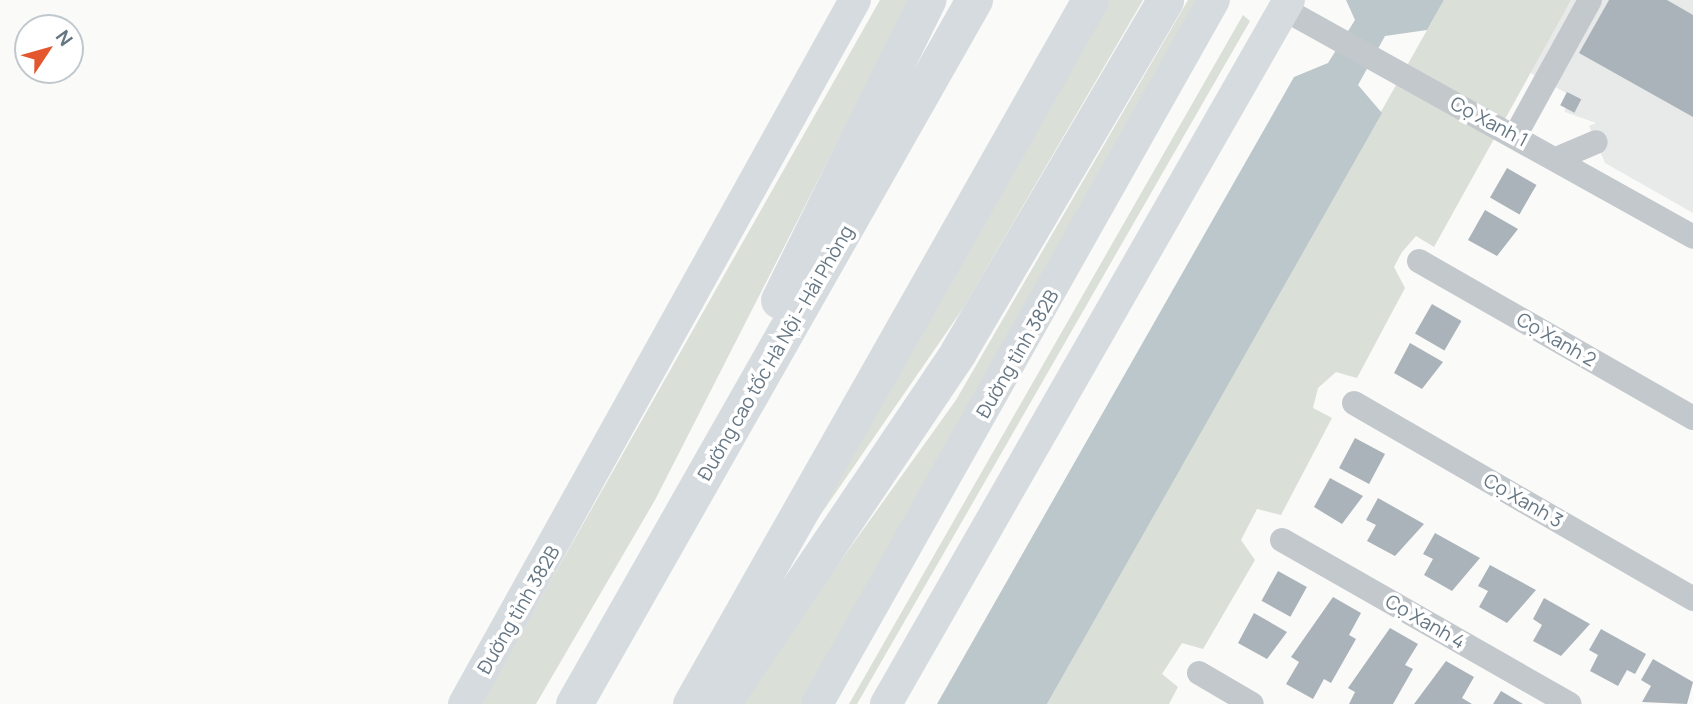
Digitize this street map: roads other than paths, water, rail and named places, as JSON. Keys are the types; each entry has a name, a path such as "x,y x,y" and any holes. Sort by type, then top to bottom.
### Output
{"highway":[{"path":"547,704 722,405 927,0"},
{"name":"Đường cao tốc Hà Nội - Hải Phòng","path":"574,704 974,0"},
{"path":"691,704 1090,0"},
{"path":"721,704 958,352 1165,0"}],"main road":[{"name":"Đường tỉnh 382B","path":"464,704 855,0"},
{"name":"Đường tỉnh 382B","path":"817,704 1214,0"},
{"path":"886,704 1281,3"}],"street":[{"path":"1515,136 1590,0"},
{"name":"Cọ Xanh 1","path":"1281,3 1404,77 1515,136 1693,237"},
{"path":"1556,159 1596,142"},
{"name":"Cọ Xanh 2","path":"1419,261 1693,418"},
{"name":"Cọ Xanh 3","path":"1353,403 1693,598"},
{"name":"Cọ Xanh 4","path":"1282,540 1569,704"},
{"path":"1199,673 1252,704"}]}
